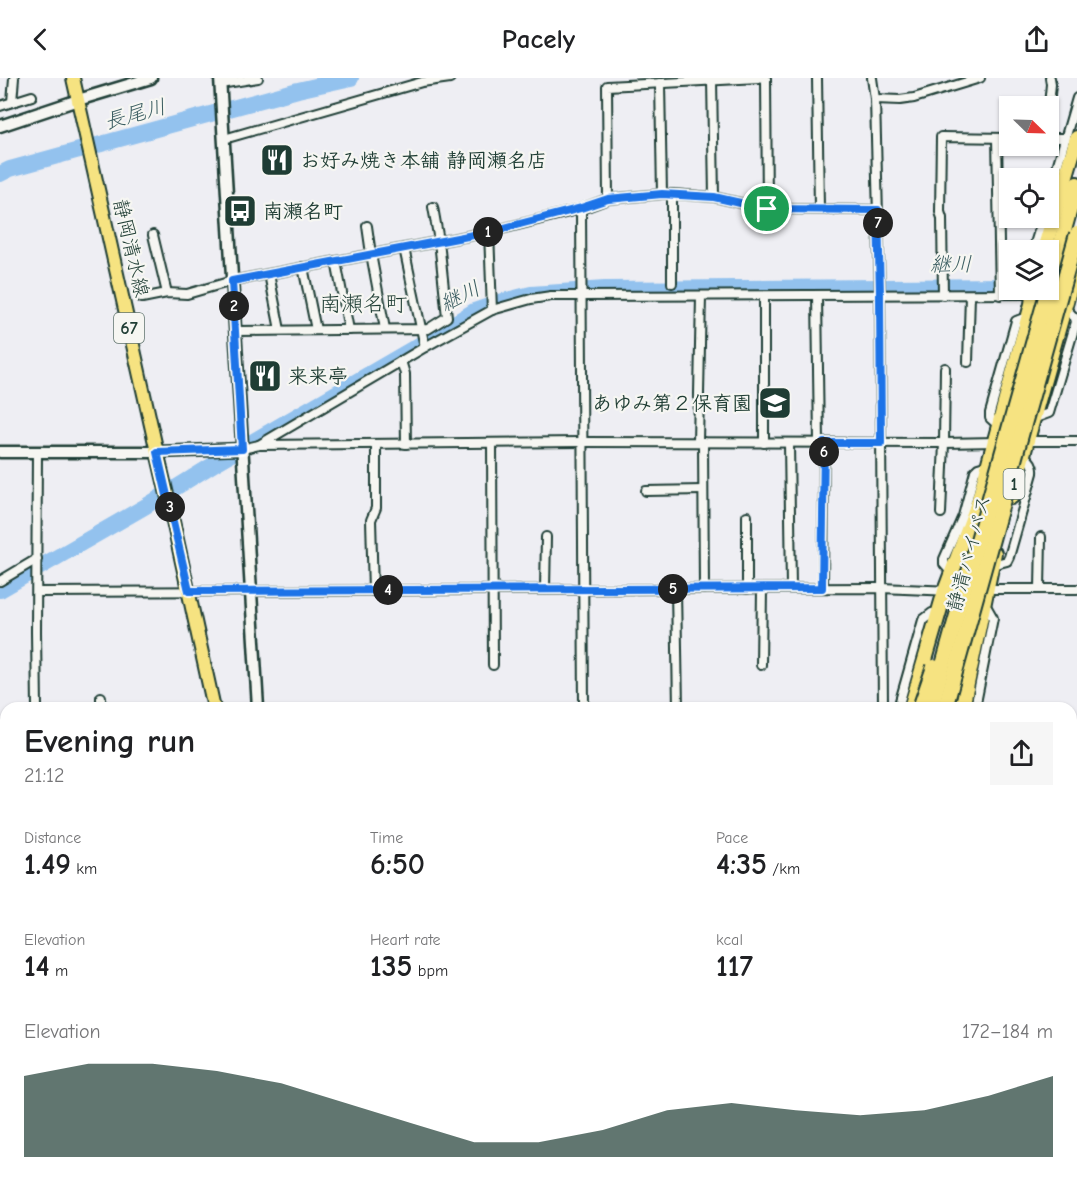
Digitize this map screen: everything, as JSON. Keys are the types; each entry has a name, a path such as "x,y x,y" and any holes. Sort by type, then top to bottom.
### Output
{"highway":[{"path":"1047,240 1072,155 1071,138"},
{"name":"静清バイパス","path":"1059,249 1077,184"},
{"name":"静清バイパス","path":"947,702 989,564 1077,234"},
{"name":"1","path":"956,702 989,564 1070,299 1077,264"},
{"name":"1","path":"913,702 940,612 949,591 951,572 992,471 995,442 1032,300"},
{"name":"静清バイパス","path":"933,702 992,471 1044,300"},
{"path":"922,702 992,471"},
{"name":"1","path":"963,702 984,603 989,564"}],"main road":[{"name":"静岡清水線","path":"73,78 213,702"}],"street":[{"path":"12,102 14,78"},
{"path":"0,126 151,78"},
{"path":"258,78 220,84 258,702"},
{"path":"224,136 422,82 450,78"},
{"path":"608,199 607,86 759,78"},
{"path":"766,78 767,209"},
{"path":"817,78 819,208"},
{"path":"872,78 880,295 883,702"},
{"path":"874,99 914,98 980,78"},
{"path":"1050,78 1050,96"},
{"path":"712,80 714,197"},
{"path":"660,83 662,194"},
{"path":"0,106 32,96"},
{"path":"1059,169 1071,138 1077,98"},
{"path":"943,295 940,212 941,137 997,138 999,243"},
{"path":"142,298 167,293 187,294 232,281 489,232 608,199 672,194 714,197 767,209 878,210"},
{"path":"672,194 672,282"},
{"path":"236,331 428,329 447,316 433,207"},
{"path":"581,208 584,702"},
{"path":"367,226 385,329"},
{"path":"489,232 492,310"},
{"path":"153,235 167,293"},
{"path":"404,248 425,346"},
{"path":"336,261 349,330"},
{"path":"303,267 316,330"},
{"path":"269,274 280,330"},
{"path":"817,295 822,443 822,588"},
{"path":"968,362 970,295"},
{"path":"259,445 425,346 492,310 531,299 551,296 999,295"},
{"path":"701,296 700,442 704,589"},
{"path":"764,296 764,443"},
{"path":"401,361 405,374 406,444"},
{"path":"941,513 945,368"},
{"path":"0,452 157,452 242,449 259,445 582,442 944,444 995,442 1025,448 1077,441"},
{"path":"492,443 493,665"},
{"path":"789,443 791,588"},
{"path":"373,591 371,520 376,508 376,444"},
{"path":"37,452 37,702"},
{"path":"646,491 703,490"},
{"path":"747,516 747,589"},
{"path":"545,589 546,537"},
{"path":"1040,589 1041,537"},
{"path":"0,581 37,560"},
{"path":"36,592 791,588 949,591"},
{"path":"676,589 678,702"},
{"path":"761,665 762,589"},
{"path":"994,589 1077,589"},
{"path":"976,702 993,618 984,603"},
{"path":"900,702 923,621 927,616 940,612"},
{"path":"101,697 101,702"}],"waterway":[{"name":"長尾川","path":"0,174 10,169 298,90 351,78"},
{"name":"継川","path":"0,590 474,311 503,301 531,294 605,289 999,286"}],"place":[{"name":"お好み焼き本舗 静岡瀬名店","path":"277,160"},
{"name":"南瀬名町","path":"240,211"},
{"name":"来来亭","path":"265,376"},
{"name":"あゆみ第２保育園","path":"775,403"}],"district":[{"name":"南瀬名町","path":"363,304"}],"route":[{"path":"672,194 714,197 767,209 878,210 881,443 824,443 822,588 189,591 157,452 242,449 232,281 489,232 608,199 672,194"}]}
